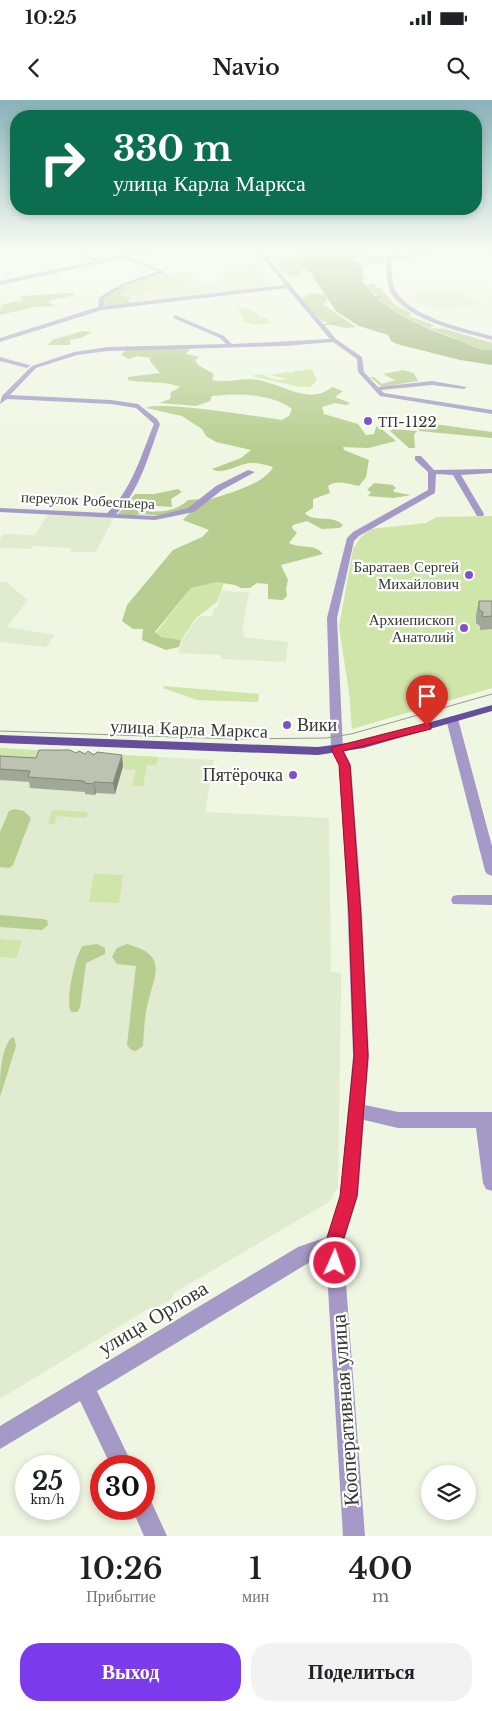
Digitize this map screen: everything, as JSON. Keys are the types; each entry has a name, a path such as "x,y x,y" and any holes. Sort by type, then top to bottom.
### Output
{"main road":[{"name":"улица Карла Маркса","path":"0,739 218,749 302,751 337,749 364,744 492,708"}],"street":[{"path":"0,340 76,316"},
{"path":"313,316 334,340 360,358 361,372 382,395 492,412"},
{"path":"429,316 492,338"},
{"path":"175,317 222,337 230,345"},
{"path":"2,400 34,367 76,353 108,349 284,344 334,340"},
{"path":"0,359 27,366"},
{"path":"377,389 432,383 464,387"},
{"path":"2,400 111,402 142,407 155,420 157,424 130,494 118,509 110,515"},
{"path":"418,458 432,472 492,471"},
{"name":"переулок Робеспьера","path":"0,510 155,518 172,516 191,510 219,488 252,472"},
{"name":"Кооперативная улица","path":"354,1536 334,1244 348,1196 361,1056 354,897 345,765 337,749 332,618 350,540 356,534 432,492 432,472"},
{"path":"456,473 480,514"},
{"path":"452,719 492,871"},
{"path":"458,900 492,900"},
{"path":"357,1111 398,1120 487,1121 492,1183"},
{"name":"улица Орлова","path":"0,1438 305,1254 334,1244"},
{"path":"84,1387 117,1455"},
{"path":"148,1520 156,1536"}],"shaded area":[{"path":"241,316 260,316 256,317 269,319 268,322 272,323 254,325 242,321 244,318"},
{"path":"317,316 340,316 356,327 339,327 324,322"},
{"path":"344,316 403,316 424,327 477,348 492,350 492,365 460,360 397,344 391,341 388,335 359,326"},
{"path":"403,316 409,316 434,325 430,328 445,329 492,343 492,350 474,347 461,341 418,323"},
{"path":"82,331 92,332 81,338 69,340 71,343 69,345 48,345 52,340"},
{"path":"191,348 186,354 199,357 195,360 198,365 214,374 212,380 258,380 305,394 323,392 332,387 343,391 335,397 350,403 347,405 335,403 322,407 324,414 358,424 366,435 374,434 378,426 396,441 368,448 343,447 344,450 369,460 366,477 359,486 343,483 331,484 328,486 330,493 313,499 313,508 305,513 313,518 339,522 343,525 340,528 322,529 307,521 293,525 292,528 297,533 289,543 316,548 323,554 281,565 288,580 287,596 283,600 268,599 268,584 257,583 250,588 241,588 217,582 191,588 155,632 161,637 181,640 179,647 166,650 142,640 143,629 133,629 122,621 127,605 173,550 202,537 209,530 183,520 189,514 208,500 254,483 269,473 273,467 252,463 216,471 212,469 241,458 251,450 216,442 206,436 202,429 182,416 146,408 154,406 189,407 282,420 289,416 292,409 274,400 254,395 212,396 210,401 196,406 159,403 170,399 171,392 180,387 128,380 128,377 160,373 150,361 150,358 137,356 129,359 121,355 126,350"},
{"path":"312,369 317,380 310,387 300,387 251,376 262,374 275,379 285,380 288,379 264,374 271,375 288,372 295,377 290,372"},
{"path":"403,370 414,373 418,381 382,387 370,377 374,377 382,384 395,380 383,374"},
{"path":"413,421 492,432 492,438 419,431"},
{"path":"393,429 417,431 414,435 415,448 409,448 390,431"},
{"path":"374,483 393,485 396,488 393,490 394,492 411,495 394,498 368,496 371,492 367,490"},
{"path":"178,489 182,492 171,499 172,507 145,505 139,509 158,512 165,511 178,507 188,500 201,499 191,509 161,516 142,514 128,516 118,514 135,494 154,494"},
{"path":"48,514 114,517 96,552 70,552 72,548 33,546 31,549 0,548 0,539 3,534 35,535"},
{"path":"492,516 492,688 352,729 349,692 339,627 353,549 360,538 371,529 426,523 437,517"},
{"path":"0,582 6,582 28,600 7,627 55,635 46,647 0,642"},
{"path":"217,582 224,583 217,602 196,618 181,640 161,637 156,633 191,588"},
{"path":"221,591 249,592 242,632 244,632 243,637 288,642 286,662 221,659 221,655 178,653 182,640 197,619 201,616 212,616 214,608 217,608"},
{"path":"164,686 259,694 258,702 197,700 163,688"},
{"path":"0,748 214,760 205,812 329,818 331,972 341,973 341,992 338,1187 329,1202 174,1293 171,1299 153,1310 151,1307 0,1399"},
{"path":"0,748 158,757 156,765 147,765 143,786 132,786 136,770 124,769 124,766 0,766"},
{"path":"14,809 24,811 31,818 13,865 9,868 0,867 0,832 9,811"},
{"path":"52,810 88,812 86,818 57,816 54,825 48,823"},
{"path":"94,874 123,875 119,903 89,902"},
{"path":"0,915 43,919 47,920 48,925 42,930 0,927"},
{"path":"0,939 22,941 16,958 0,957"},
{"path":"97,944 105,948 105,954 86,963 80,1008 77,1012 71,1012 69,1007 70,989 77,958 83,946"},
{"path":"127,944 141,949 150,955 156,968 146,1012 143,1046 136,1051 131,1050 127,1045 136,966 117,964 112,957 117,948"},
{"path":"14,1037 16,1046 0,1097 3,1058 7,1044"}],"building":[{"path":"479,601 492,601 492,616 482,617 483,612 479,610"},
{"path":"39,750 70,750 85,754 88,751 94,755 97,752 122,755 113,783 94,782 94,784 84,783 84,781 28,777 30,771 0,769 0,756 36,758"}],"waterway":[{"path":"323,325 344,321"}],"tram line":[{"path":"0,731 236,739 326,738 351,734 492,694"}],"place":[{"name":"ТП-1122","path":"368,421"},
{"name":"Баратаев Сергей Михайлович","path":"469,575"},
{"name":"Архиепископ Анатолий","path":"464,628"},
{"name":"Вики","path":"287,725"},
{"name":"Пятёрочка","path":"293,775"}],"route":[{"path":"335,1263 334,1244 348,1196 361,1056 360,1002 345,765 337,749 364,744 427,726"}]}
